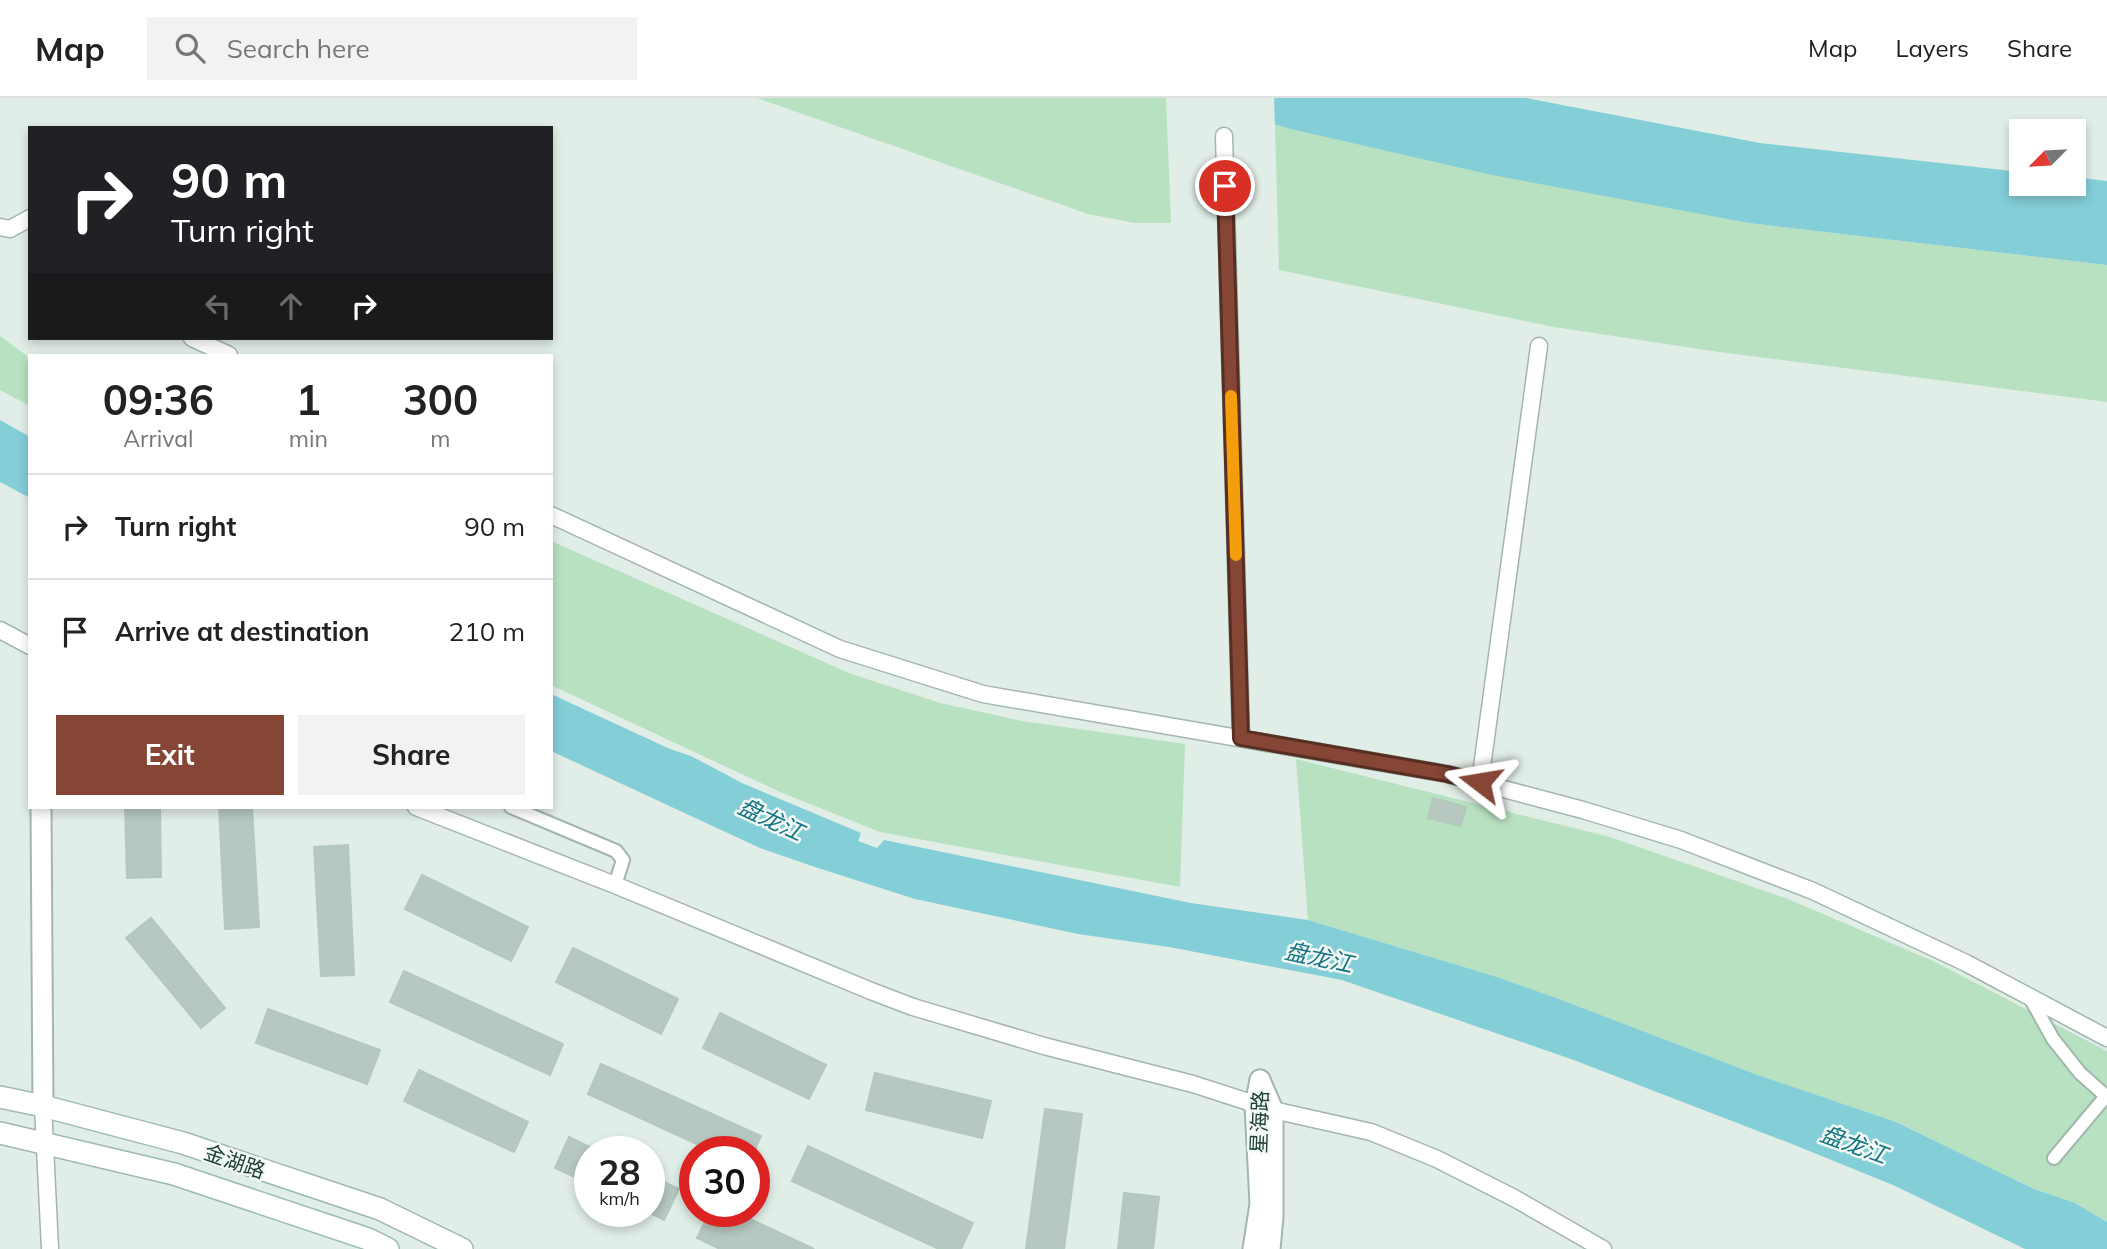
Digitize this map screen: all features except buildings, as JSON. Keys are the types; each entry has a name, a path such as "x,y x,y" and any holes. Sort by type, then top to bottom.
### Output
{"main road":[{"name":"金湖路","path":"0,1097 183,1143 367,1205 462,1249"},
{"name":"金湖路","path":"0,1133 174,1174 368,1239 388,1249"}],"street":[{"path":"1224,136 1241,738"},
{"path":"0,227 10,229 28,219"},
{"path":"196,340 227,354"},
{"path":"1480,782 1539,346"},
{"path":"553,515 840,649 983,694 1447,774 1583,810 1681,840 1813,891 1966,963 2107,1038"},
{"path":"0,630 28,645"},
{"path":"41,809 43,1106 50,1249"},
{"path":"421,809 913,1007 1044,1046 1193,1084 1264,1107 1371,1132 1437,1159 1514,1198 1603,1249"},
{"path":"516,809 615,851 623,860 615,885"},
{"path":"2029,996 2053,1039 2080,1073 2106,1097 2054,1158"},
{"name":"星海路","path":"1253,1249 1260,1204 1264,1107"},
{"name":"星海路","path":"1264,1107 1273,1217 1270,1249"}],"green space":[{"path":"757,98 1166,98 1171,223 1135,223 1088,214"},
{"path":"1275,125 1749,223 2107,265 2107,402 1719,352 1554,327 1279,270"},
{"path":"0,336 27,356 28,405 0,390"},
{"path":"553,542 849,673 940,703 1022,721 1185,744 1180,887 880,832 780,792 553,686"},
{"path":"1296,759 1610,837 1788,899 1933,961 2107,1051 2107,1222 2075,1203 2034,1189 1896,1122 1755,1074 1494,976 1308,920"}],"water":[{"path":"1177,98 1526,98 1760,143 2009,171 2009,196 2086,196 2086,178 2107,181 2107,265 1749,223 1492,175 1291,129"},
{"path":"0,420 28,436 28,497 0,482"},
{"name":"盘龙江","path":"553,695 691,756 742,783 861,833 858,841 877,848 884,840 1191,903 1308,920 1494,976 1559,999 1755,1074 1896,1122 2034,1189 2075,1203 2107,1222 2107,1249 2025,1249 1893,1185 1792,1144 1571,1059 1342,980 1169,947 1078,934 915,899 760,848 553,752"}],"pier":[{"path":"1174,98 1274,98 1275,129 1176,101"}],"slow traffic":[{"path":"1231,396 1236,555"}],"route":[{"path":"1225,186 1241,738 1480,782"}]}
